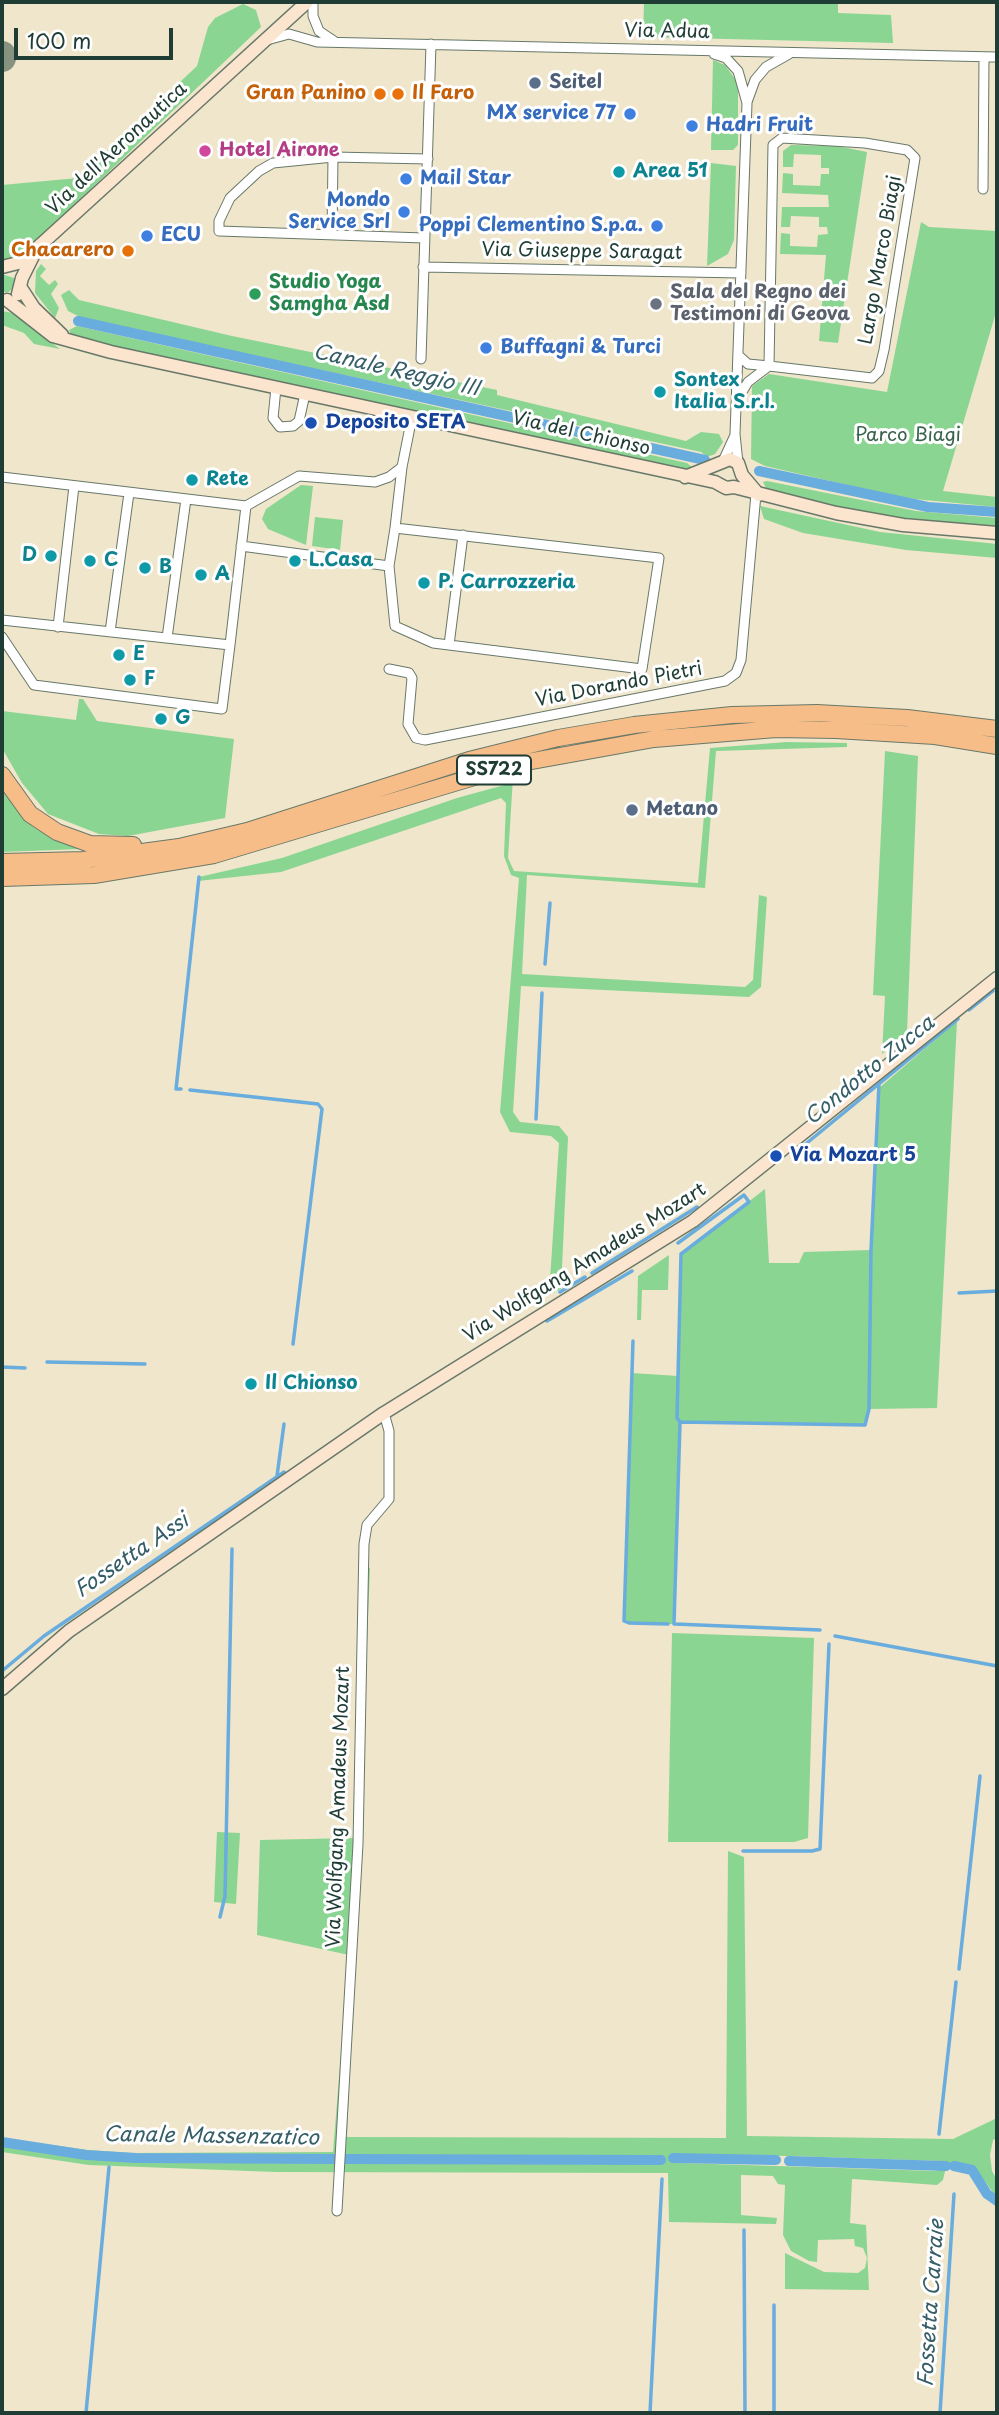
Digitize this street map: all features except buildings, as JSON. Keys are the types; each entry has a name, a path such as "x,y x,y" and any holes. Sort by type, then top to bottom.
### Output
{"highway":[{"name":"SS722","path":"2,862 113,857 219,838 468,760 558,738 634,725 732,715 817,713 907,718 997,729"},
{"name":"SS722","path":"2,877 94,875 215,855 521,763 654,739 776,729 835,730 935,736 997,746"},
{"name":"SS722","path":"2,775 30,814 74,840 126,846 219,838"}],"main road":[{"name":"Via dell'Aeronautica","path":"260,44 258,41 300,2"},
{"name":"Via dell'Aeronautica","path":"22,283 6,267 36,250 307,2"},
{"name":"Via dell'Aeronautica","path":"5,300 16,296 36,250"},
{"path":"22,283 34,308 67,341"},
{"name":"Via del Chionso","path":"5,300 44,331 67,341 684,478 715,482 726,488 734,487 870,520 997,533"},
{"path":"715,482 712,473 720,461"},
{"path":"684,478 720,461 740,469 758,494"},
{"path":"734,487 740,469"},
{"name":"Via Wolfgang Amadeus Mozart","path":"2,1689 69,1631 384,1413 693,1221 997,978"}],"street":[{"path":"313,2 313,16 319,31 336,41"},
{"name":"Via Adua","path":"260,44 289,34 317,42 997,57"},
{"path":"421,359 431,44"},
{"path":"738,71 742,56 747,50"},
{"path":"705,51 726,58 738,71 747,103"},
{"path":"762,51 766,67"},
{"path":"740,469 735,434 747,103 755,80 766,67 790,53"},
{"path":"983,189 984,57"},
{"name":"Largo Marco Biagi","path":"738,355 748,364 867,379 878,374 916,162 911,152 849,140 776,140 772,168 769,366"},
{"path":"424,238 219,231 219,221 230,198 251,177 273,163 332,158 428,159"},
{"path":"332,158 332,235"},
{"name":"Via Giuseppe Saragat","path":"423,267 741,273"},
{"path":"737,402 748,382 769,366"},
{"path":"276,388 272,418 280,427 293,426 299,421 305,394"},
{"path":"395,527 659,558 642,669 433,643 395,626 389,566 402,467 412,417"},
{"path":"720,461 735,434"},
{"path":"2,477 246,506 293,477 375,482 389,477 402,467"},
{"path":"58,626 74,486"},
{"path":"110,632 130,493"},
{"name":"Via Dorando Pietri","path":"389,669 409,673 412,678 408,724 416,738 425,740 725,681 738,669 742,655 758,494"},
{"path":"167,638 186,499"},
{"path":"2,637 33,685 222,709 246,506"},
{"path":"449,645 463,536"},
{"path":"241,546 389,566"},
{"path":"2,620 230,645"},
{"name":"Via Wolfgang Amadeus Mozart","path":"337,2211 358,1844 364,1544 366,1525 389,1499 389,1431 384,1413"}],"green space":[{"path":"644,2 838,2 838,13 891,15 893,43 643,37"},
{"path":"243,4 256,10 261,27 34,243 10,259 2,261 2,185 78,178 197,66 208,27 215,18"},
{"path":"713,60 725,65 738,83 738,145 733,150 711,150"},
{"path":"791,145 837,146 867,152 838,343 819,341 826,255 780,254 781,233 790,234 790,246 817,247 818,235 828,234 827,227 819,227 819,217 791,216 790,227 781,227 782,207 829,207 828,195 782,193 783,173 793,174 793,185 820,186 821,174 829,174 829,168 821,168 821,155 794,154 793,167 783,167 783,151"},
{"path":"711,163 736,166 734,240 728,254 707,266"},
{"name":"Parco Biagi","path":"921,222 929,227 997,231 997,309 943,491 997,497 997,507 904,498 765,466 751,459 752,386 769,374 887,392"},
{"path":"41,264 46,269 40,276 49,285 55,280 58,284 51,294 59,308 55,318 35,293 36,271"},
{"path":"2,274 14,278 15,285 9,292 2,292"},
{"path":"69,290 79,300 232,336 497,390 497,395 686,441 701,432 719,434 723,442 715,454 707,457 701,452 84,319 68,311 61,295"},
{"path":"2,311 13,313 60,349 34,344 24,333 2,325"},
{"path":"77,326 687,463 693,468 684,473 73,340 69,330"},
{"path":"763,482 916,511 997,518 997,528 881,517 768,492"},
{"path":"301,485 313,486 306,545 268,529 262,519 266,509"},
{"path":"760,506 880,532 997,544 997,558 906,550 803,533 764,519"},
{"path":"315,517 343,520 340,550 312,546"},
{"path":"79,699 83,699 97,721 234,739 225,818 128,836 99,834 48,814 22,783 2,748 2,711 76,720"},
{"path":"787,742 847,743 847,747 716,751 705,888 527,875 522,974 745,987 753,980 759,895 767,897 761,987 749,997 521,986 513,1112 520,1122 559,1126 568,1137 561,1289 549,1295 559,1143 551,1136 510,1132 500,1112 519,878 511,875 504,856 506,803 501,798 281,872 198,881 199,877 282,858 457,798 508,784 513,777 508,858 514,871 698,883 710,748"},
{"path":"885,751 918,756 907,1032 882,1054 885,996 873,995"},
{"path":"2,788 33,827 54,840 81,849 2,852"},
{"path":"957,1021 937,1408 869,1409 865,1425 681,1422 674,1624 624,1621 632,1373 678,1376 681,1254 765,1189 769,1263 799,1263 804,1252 871,1250 879,1088"},
{"path":"669,1255 668,1290 642,1290 641,1320 637,1320 638,1276"},
{"path":"359,1568 370,1568 347,2137 726,2138 728,1851 744,1857 747,2136 953,2139 997,2118 997,2138 993,2140 990,2155 992,2171 997,2180 997,2198 976,2169 968,2164 946,2166 942,2161 788,2156 681,2154 675,2157 681,2163 936,2171 946,2167 943,2180 937,2185 852,2179 850,2223 866,2225 869,2290 785,2289 785,2253 824,2272 858,2273 865,2268 867,2258 863,2248 855,2246 854,2239 818,2240 817,2262 809,2261 791,2251 783,2235 785,2185 778,2184 773,2176 741,2175 741,2215 777,2218 776,2224 669,2222 668,2173 276,2172 89,2165 2,2152 2,2138 132,2153 333,2152 349,1955 257,1935 260,1840 353,1838"},
{"path":"672,1633 814,1638 808,1838 794,1842 668,1842"},
{"path":"217,1832 240,1833 236,1904 214,1902"}],"waterway":[{"name":"Canale Reggio III","path":"78,321 705,460"},
{"name":"Canale Reggio III","path":"759,471 928,507 997,512"},
{"path":"181,1089 176,1089 199,877"},
{"path":"545,964 550,903"},
{"name":"Condotto Zucca","path":"969,1010 993,991"},
{"path":"536,1119 542,993"},
{"name":"Condotto Zucca","path":"802,1147 958,1019"},
{"path":"680,1422 865,1425 869,1409 871,1250 879,1084"},
{"path":"190,1090 318,1104 322,1109 293,1344"},
{"path":"674,1624 680,1422 677,1418 681,1254 749,1202 744,1195 678,1243"},
{"name":"Fossetta Assi","path":"592,1273 697,1207"},
{"name":"Condotto Zucca","path":"547,1321 632,1271"},
{"name":"Fossetta Assi","path":"560,1292 585,1277"},
{"path":"959,1293 997,1291"},
{"path":"633,1341 624,1621 668,1624"},
{"path":"47,1362 145,1364"},
{"path":"2,1367 25,1368"},
{"path":"277,1476 284,1424"},
{"name":"Fossetta Assi","path":"2,1671 44,1636 284,1472"},
{"path":"220,1917 225,1896 232,1549"},
{"path":"675,1624 820,1630"},
{"path":"835,1636 997,1666"},
{"path":"743,1851 820,1849 829,1644"},
{"path":"959,1969 980,1776"},
{"path":"939,2134 956,1982"},
{"name":"Canale Massenzatico","path":"2,2142 86,2155 136,2158 337,2159"},
{"name":"Canale Massenzatico","path":"673,2158 776,2160"},
{"name":"Canale Massenzatico","path":"343,2159 661,2160"},
{"name":"Canale Massenzatico","path":"789,2161 946,2166"},
{"name":"Canale Massenzatico","path":"954,2166 972,2170 987,2194 997,2201"},
{"path":"86,2413 109,2167"},
{"path":"650,2413 662,2179"},
{"name":"Fossetta Carraie","path":"940,2413 954,2194"},
{"path":"744,2230 745,2413"},
{"path":"774,2305 774,2413"}],"place":[{"name":"Seitel","path":"535,83"},
{"name":"Gran Panino","path":"380,94"},
{"name":"Il Faro","path":"398,94"},
{"name":"MX service 77","path":"630,114"},
{"name":"Hadri Fruit","path":"692,126"},
{"name":"Hotel Airone","path":"205,151"},
{"name":"Area 51","path":"619,172"},
{"name":"Mail Star","path":"406,179"},
{"name":"Mondo Service Srl","path":"404,212"},
{"name":"Poppi Clementino S.p.a.","path":"657,226"},
{"name":"ECU","path":"147,236"},
{"name":"Chacarero","path":"128,251"},
{"name":"Studio Yoga Samgha Asd","path":"255,294"},
{"name":"Sala del Regno dei Testimoni di Geova","path":"656,304"},
{"name":"Buffagni & Turci","path":"486,348"},
{"name":"Sontex Italia S.r.l.","path":"660,392"},
{"name":"Deposito SETA","path":"311,423"},
{"name":"Rete","path":"192,480"},
{"name":"D","path":"51,556"},
{"name":"C","path":"90,561"},
{"name":"L.Casa","path":"295,561"},
{"name":"B","path":"145,568"},
{"name":"A","path":"201,575"},
{"name":"P. Carrozzeria","path":"424,583"},
{"name":"E","path":"119,655"},
{"name":"F","path":"130,680"},
{"name":"G","path":"161,719"},
{"name":"Metano","path":"632,810"},
{"name":"Via Mozart 5","path":"776,1156"},
{"name":"Il Chionso","path":"251,1384"}]}
